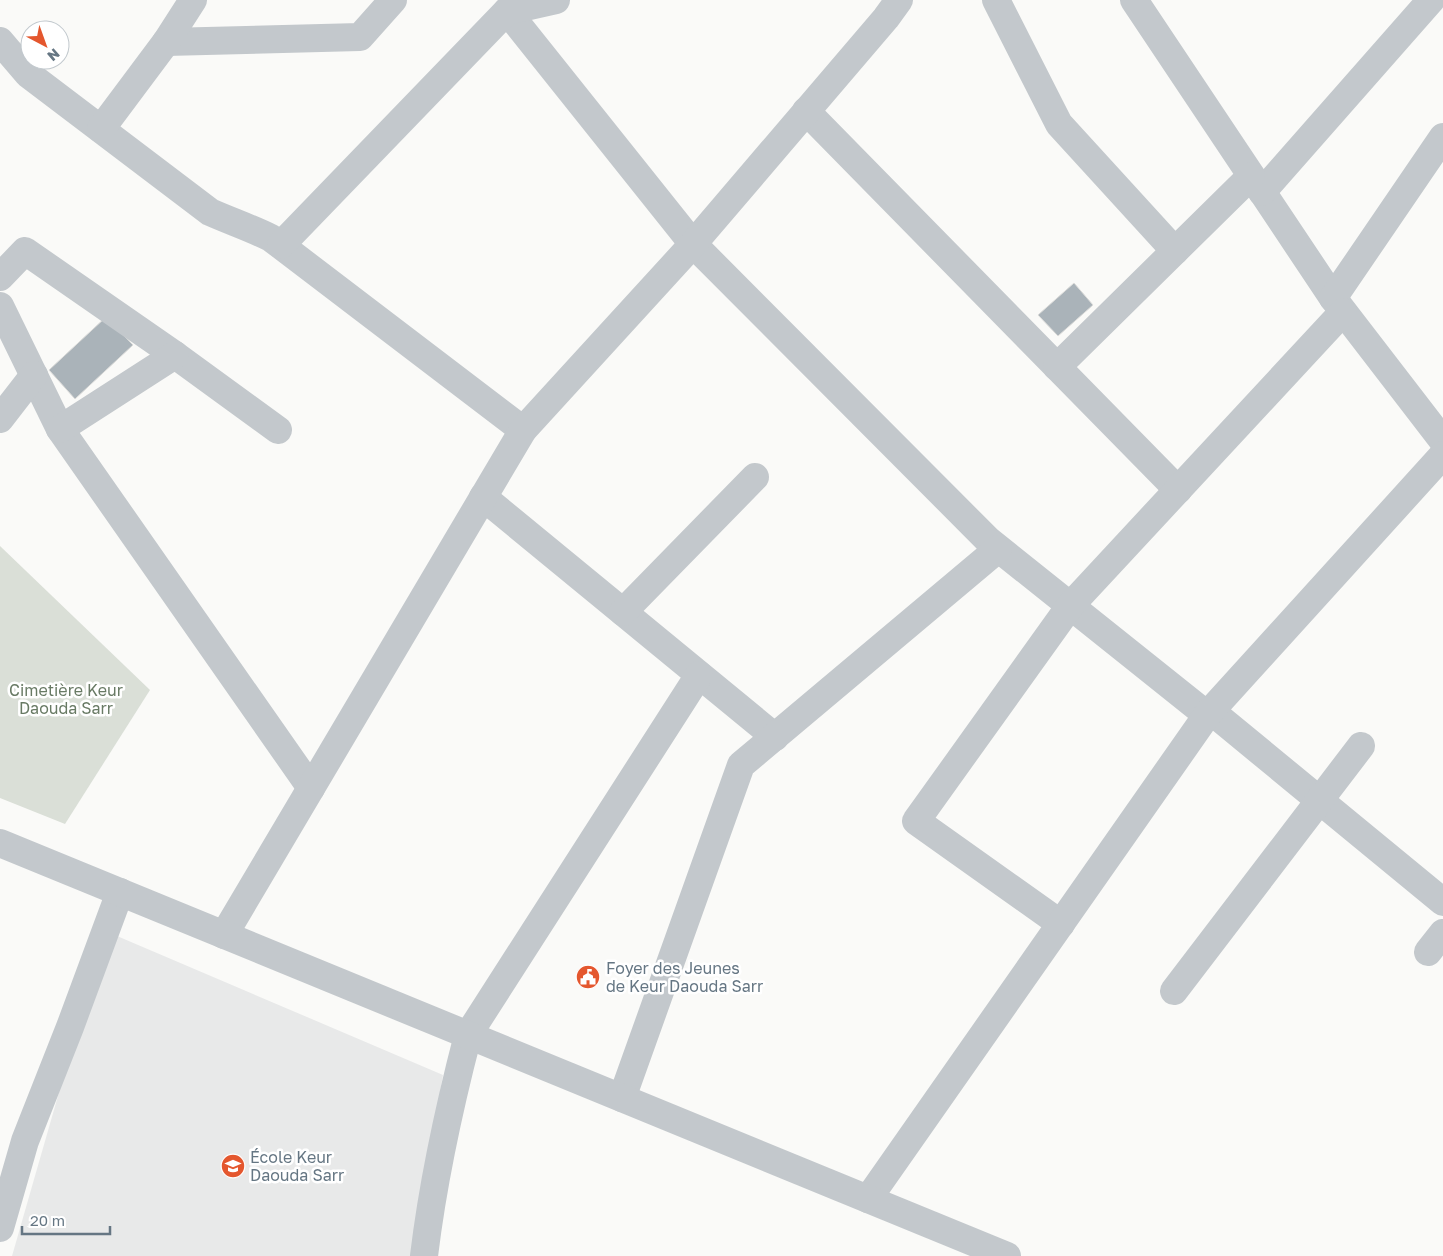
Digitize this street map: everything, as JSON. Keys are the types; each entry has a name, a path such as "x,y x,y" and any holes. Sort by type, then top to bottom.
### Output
{"street":[{"path":"101,129 166,42 193,0"},
{"path":"166,42 360,37 394,0"},
{"path":"280,245 507,11 556,0"},
{"path":"224,935 523,430 692,244 886,18 899,0"},
{"path":"996,0 1059,124 1174,251"},
{"path":"1056,367 1174,251 1257,184 1431,0"},
{"path":"1140,2 1257,184 1338,305 1443,441"},
{"path":"507,11 692,244 988,540 1319,800 1443,902"},
{"path":"0,41 28,74 210,212 252,228 271,238 523,430"},
{"path":"806,111 1178,490"},
{"path":"1061,924 916,822 1070,606 1178,490 1338,305 1443,137"},
{"path":"0,277 25,251 175,355 278,430"},
{"path":"0,306 60,428 311,788"},
{"path":"60,428 175,355"},
{"path":"0,419 34,375"},
{"path":"868,1199 1209,713 1443,455"},
{"path":"623,612 755,477"},
{"path":"483,497 775,737"},
{"path":"622,1098 741,765 998,549"},
{"path":"424,1256 430,1206 468,1035 699,675"},
{"path":"1174,991 1361,746"},
{"path":"0,843 1007,1256"},
{"path":"0,1228 25,1141 120,892"}],"shaded area":[{"name":"École Keur Daouda Sarr","path":"117,936 443,1075 412,1256 12,1256 66,1068"}],"green space":[{"name":"Cimetière Keur Daouda Sarr","path":"0,546 150,690 65,824 0,798"}],"building":[{"path":"1074,283 1093,305 1058,336 1038,315"},
{"path":"106,317 133,345 75,399 49,370"}],"place":[{"name":"Foyer des Jeunes de Keur Daouda Sarr","path":"588,977"},
{"name":"École Keur Daouda Sarr","path":"233,1166"}]}
